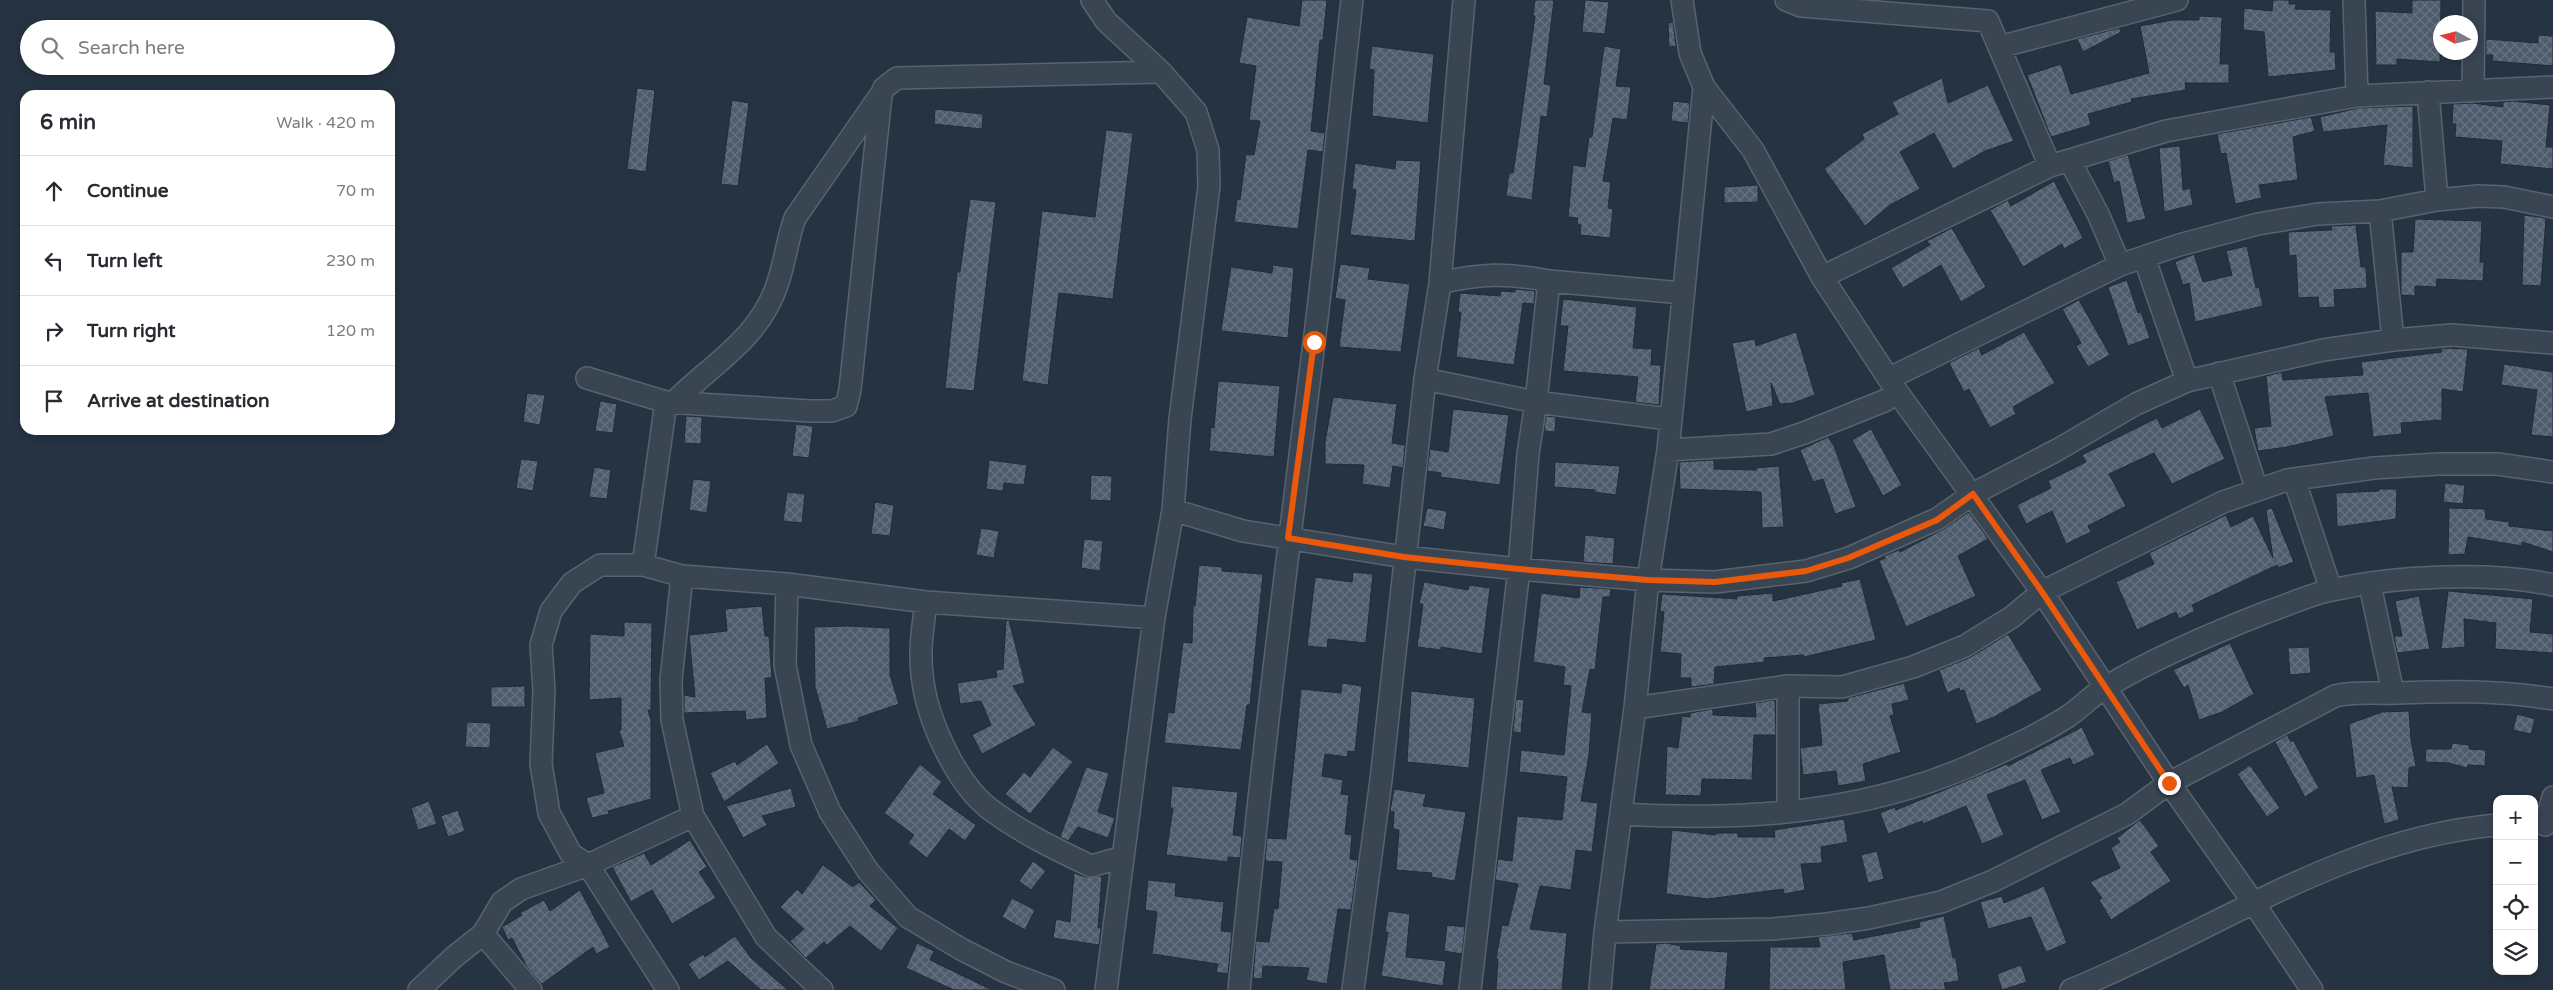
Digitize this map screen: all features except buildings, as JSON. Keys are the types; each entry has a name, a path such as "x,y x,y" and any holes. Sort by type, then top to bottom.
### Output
{"street":[{"path":"1092,0 1106,21 1160,72 1196,112 1208,150 1209,186 1180,419 1174,510 1154,618 1106,990"},
{"path":"1239,990 1288,538 1314,342 1352,0"},
{"path":"1353,990 1381,780 1425,379 1440,283 1464,0"},
{"path":"1682,0 1690,53 1704,87 1753,150 1822,277 1894,385 2042,592 2169,783 2312,990"},
{"path":"1786,0 1801,6 1988,21 1999,47 2060,164 2098,214 2120,265"},
{"path":"1999,47 2177,0"},
{"path":"2354,0 2357,96"},
{"path":"2473,91 2474,0"},
{"path":"643,565 670,402 744,341 759,320 777,286 788,238 795,218 884,88 897,78 1160,72"},
{"path":"1600,990 1605,932 1636,708 1648,580 1668,450 1669,419 1704,87"},
{"path":"1822,277 2060,164 2166,131 2357,96 2553,87"},
{"path":"2428,92 2437,200"},
{"path":"587,378 670,402 810,411 832,411 846,406 850,390 881,95"},
{"path":"1668,450 1771,444 1804,434 1884,401 1894,385 2120,265 2258,224 2318,214 2380,211 2437,200 2478,196 2504,197 2553,207"},
{"path":"2380,211 2393,340"},
{"path":"2144,257 2187,381"},
{"path":"1440,283 1474,275 1523,276 1549,281 1682,293"},
{"path":"1470,990 1519,569 1528,454 1536,402 1549,281"},
{"path":"1174,510 1243,531 1404,557 1519,569 1648,580 1715,582 1806,571 1848,558 1937,520 1973,494 2057,450 2136,404 2187,381 2324,350 2393,340 2452,335 2553,342"},
{"path":"2218,373 2257,490"},
{"path":"1425,379 1536,402 1669,419"},
{"path":"1636,708 1788,686 1842,687 1913,667 1965,646 2012,617 2042,592 2223,502 2294,479 2374,468 2439,464 2497,464 2553,472"},
{"path":"2294,479 2331,590"},
{"path":"668,990 588,865 571,854 549,813 541,764 544,691 541,646 551,611 572,583 600,564 643,565 682,576 787,584 926,602 1154,618"},
{"path":"682,576 671,680 672,720 693,816 766,938 822,990"},
{"path":"1622,814 1720,818 1788,812 1886,795 1968,766 2033,737 2068,716 2106,687 2232,626 2331,590 2370,584 2458,577 2536,581 2553,585"},
{"path":"787,584 785,665 801,745 830,812 868,871 908,917 961,949 1006,972 1054,990"},
{"path":"2370,584 2393,693"},
{"path":"926,602 921,637 922,675 943,743 961,780 990,810 1060,852 1091,866 1123,857"},
{"path":"1788,686 1788,812"},
{"path":"1605,932 1773,929 1869,918 1941,902 1993,881 2127,814 2169,783 2334,696 2350,692 2393,693 2461,690 2500,692 2553,700"},
{"path":"2544,826 2553,797"},
{"path":"420,990 454,957 484,934 502,902 521,889 588,865 693,816"},
{"path":"2071,990 2122,969 2253,902 2352,859 2410,841 2462,828 2493,825"},
{"path":"484,934 530,990"}],"route":[{"path":"1314,342 1288,538 1404,557 1519,569 1648,580 1715,582 1806,571 1848,558 1937,520 1973,494 2042,592 2169,783"}]}
